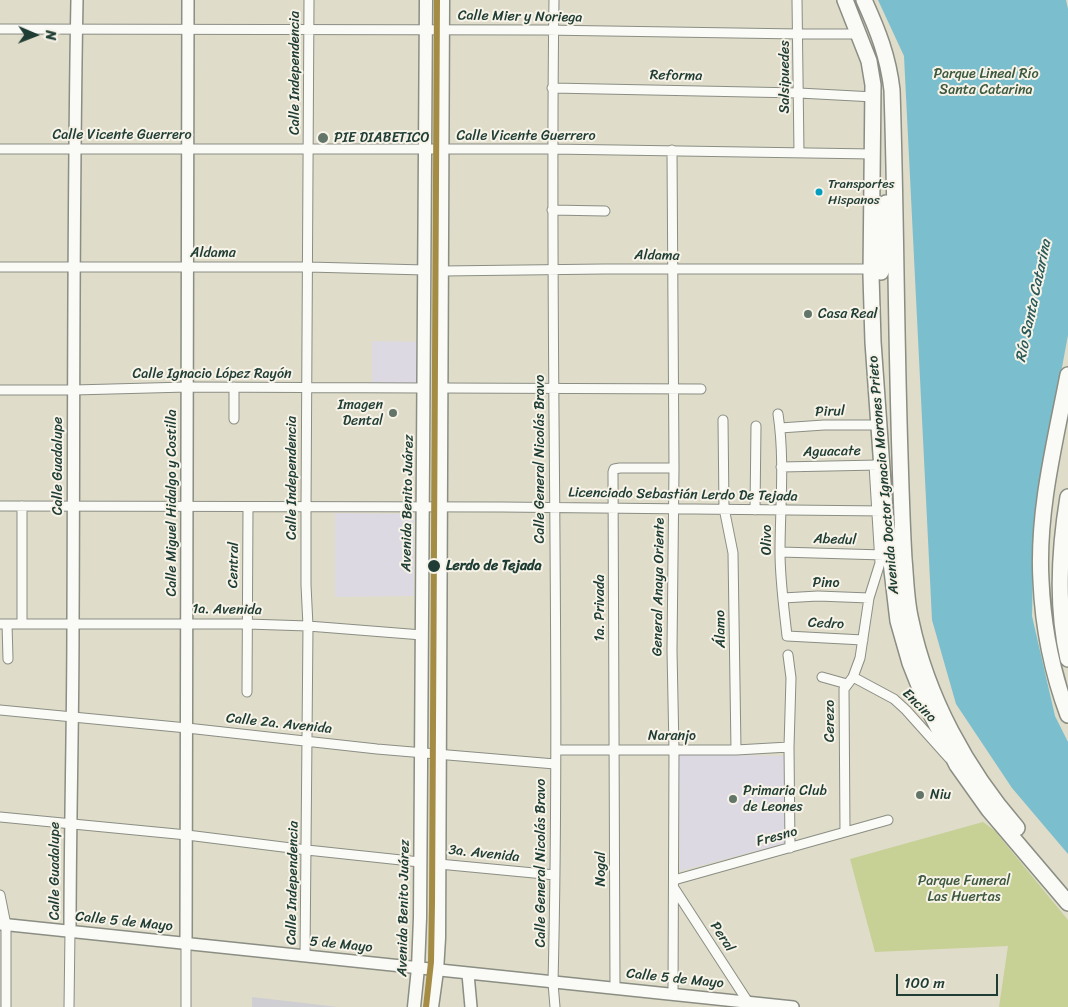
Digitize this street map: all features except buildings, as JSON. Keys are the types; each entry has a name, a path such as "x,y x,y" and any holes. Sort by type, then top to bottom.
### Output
{"highway":[{"name":"Avenida Doctor Ignacio Morones Prieto","path":"845,0 860,34 869,61 874,97 871,269 873,342 880,425 878,465 885,555 905,648 927,706 957,765 989,810 1068,903"},
{"name":"Avenida Doctor Ignacio Morones Prieto","path":"864,0 880,37 889,67 893,124 903,543 910,619 919,654 934,694 958,745 970,765 1009,818 1068,887"},
{"path":"878,407 881,262 893,124"},
{"path":"1068,375 1043,519 1040,582 1050,656 1068,715"},
{"path":"1068,497 1062,539 1060,584 1068,659"}],"main road":[{"name":"Avenida Benito Juárez","path":"414,1007 418,968 420,862 426,0"},
{"path":"432,1007 437,971 440,864 443,0"}],"street":[{"name":"Calle Guadalupe","path":"70,932 74,149 77,0"},
{"name":"Calle Miguel Hidalgo y Costilla","path":"186,1007 188,0"},
{"name":"Calle Independencia","path":"305,956 308,741 306,387 309,0"},
{"name":"Calle General Nicolás Bravo","path":"554,0 552,269 556,750 553,983 555,1007"},
{"name":"Salsipuedes","path":"797,0 800,93 799,153"},
{"name":"Calle Mier y Noriega","path":"0,29 553,30 860,34"},
{"name":"Reforma","path":"552,88 800,93 874,97"},
{"name":"Calle Vicente Guerrero","path":"0,149 552,149 873,154"},
{"name":"General Anaya Oriente","path":"672,150 674,389 672,650 674,750 673,994"},
{"path":"552,210 605,210"},
{"name":"Aldama","path":"0,267 308,267 425,270"},
{"name":"Aldama","path":"443,271 871,269"},
{"name":"Calle Ignacio López Rayón","path":"0,390 187,387 424,388"},
{"path":"234,388 234,419"},
{"path":"442,388 701,389"},
{"name":"Olivo","path":"778,414 781,467 780,552 782,598 787,636"},
{"name":"Álamo","path":"723,420 724,508 733,553 736,750"},
{"name":"Pirul","path":"780,428 824,425 880,425"},
{"path":"755,510 756,426"},
{"name":"Aguacate","path":"781,467 878,465"},
{"name":"1a. Privada","path":"614,749 613,472 617,468 674,468"},
{"name":"Licenciado Sebastián Lerdo De Tejada","path":"0,506 724,508 881,511"},
{"path":"22,506 22,624"},
{"name":"Central","path":"247,692 248,507"},
{"name":"Abedul","path":"780,552 885,555"},
{"name":"Cerezo","path":"845,832 844,689 860,658 870,598 885,555"},
{"name":"Pino","path":"782,598 818,596 870,598"},
{"path":"3,624 8,658"},
{"name":"1a. Avenida","path":"3,624 247,624 422,634"},
{"name":"Cedro","path":"787,636 863,640"},
{"path":"788,655 790,678 790,848"},
{"name":"Encino","path":"822,677 850,680 894,699 957,765"},
{"name":"Calle 2a. Avenida","path":"0,710 555,764"},
{"name":"Naranjo","path":"556,750 736,750 789,747"},
{"name":"Nogal","path":"614,749 615,988"},
{"path":"0,817 187,835 420,862"},
{"name":"Fresno","path":"674,884 888,820"},
{"name":"3a. Avenida","path":"440,864 555,875"},
{"name":"Peral","path":"674,884 748,1002"},
{"path":"0,895 6,1007"},
{"name":"Calle 5 de Mayo","path":"3,924 186,944"},
{"path":"69,1007 70,932"},
{"name":"5 de Mayo","path":"186,944 553,983"},
{"path":"468,974 471,1007"},
{"name":"Calle 5 de Mayo","path":"553,983 673,994 720,1003 748,1002 793,1007"}],"shaded area":[{"path":"372,341 418,342 418,384 372,384"},
{"path":"335,513 414,514 414,596 335,597"},
{"name":"Primaria Club de Leones","path":"679,754 786,756 786,843 680,871"},
{"path":"252,997 338,1007 252,1007"}],"green space":[{"name":"Parque Funeral Las Huertas","path":"983,822 994,830 1068,920 1068,1007 999,1007 1008,946 875,952 850,859"}],"water":[{"name":"Río Santa Catarina","path":"878,0 1066,0 1068,9 1068,335 1034,518 1032,616 1055,716 1068,742 1068,854 1012,788 956,704 932,620 904,56"}],"transit line":[{"path":"426,1007 431,962 432,903 437,0"}],"place":[{"name":"PIE DIABETICO","path":"323,138"},
{"name":"Transportes Hispanos","path":"819,192"},
{"name":"Casa Real","path":"808,314"},
{"name":"Imagen Dental","path":"393,413"},
{"name":"Lerdo de Tejada","path":"434,566"},
{"name":"Niu","path":"920,795"},
{"name":"Primaria Club de Leones","path":"733,799"}],"park label":[{"name":"Parque Lineal Río Santa Catarina","path":"986,82"}]}
